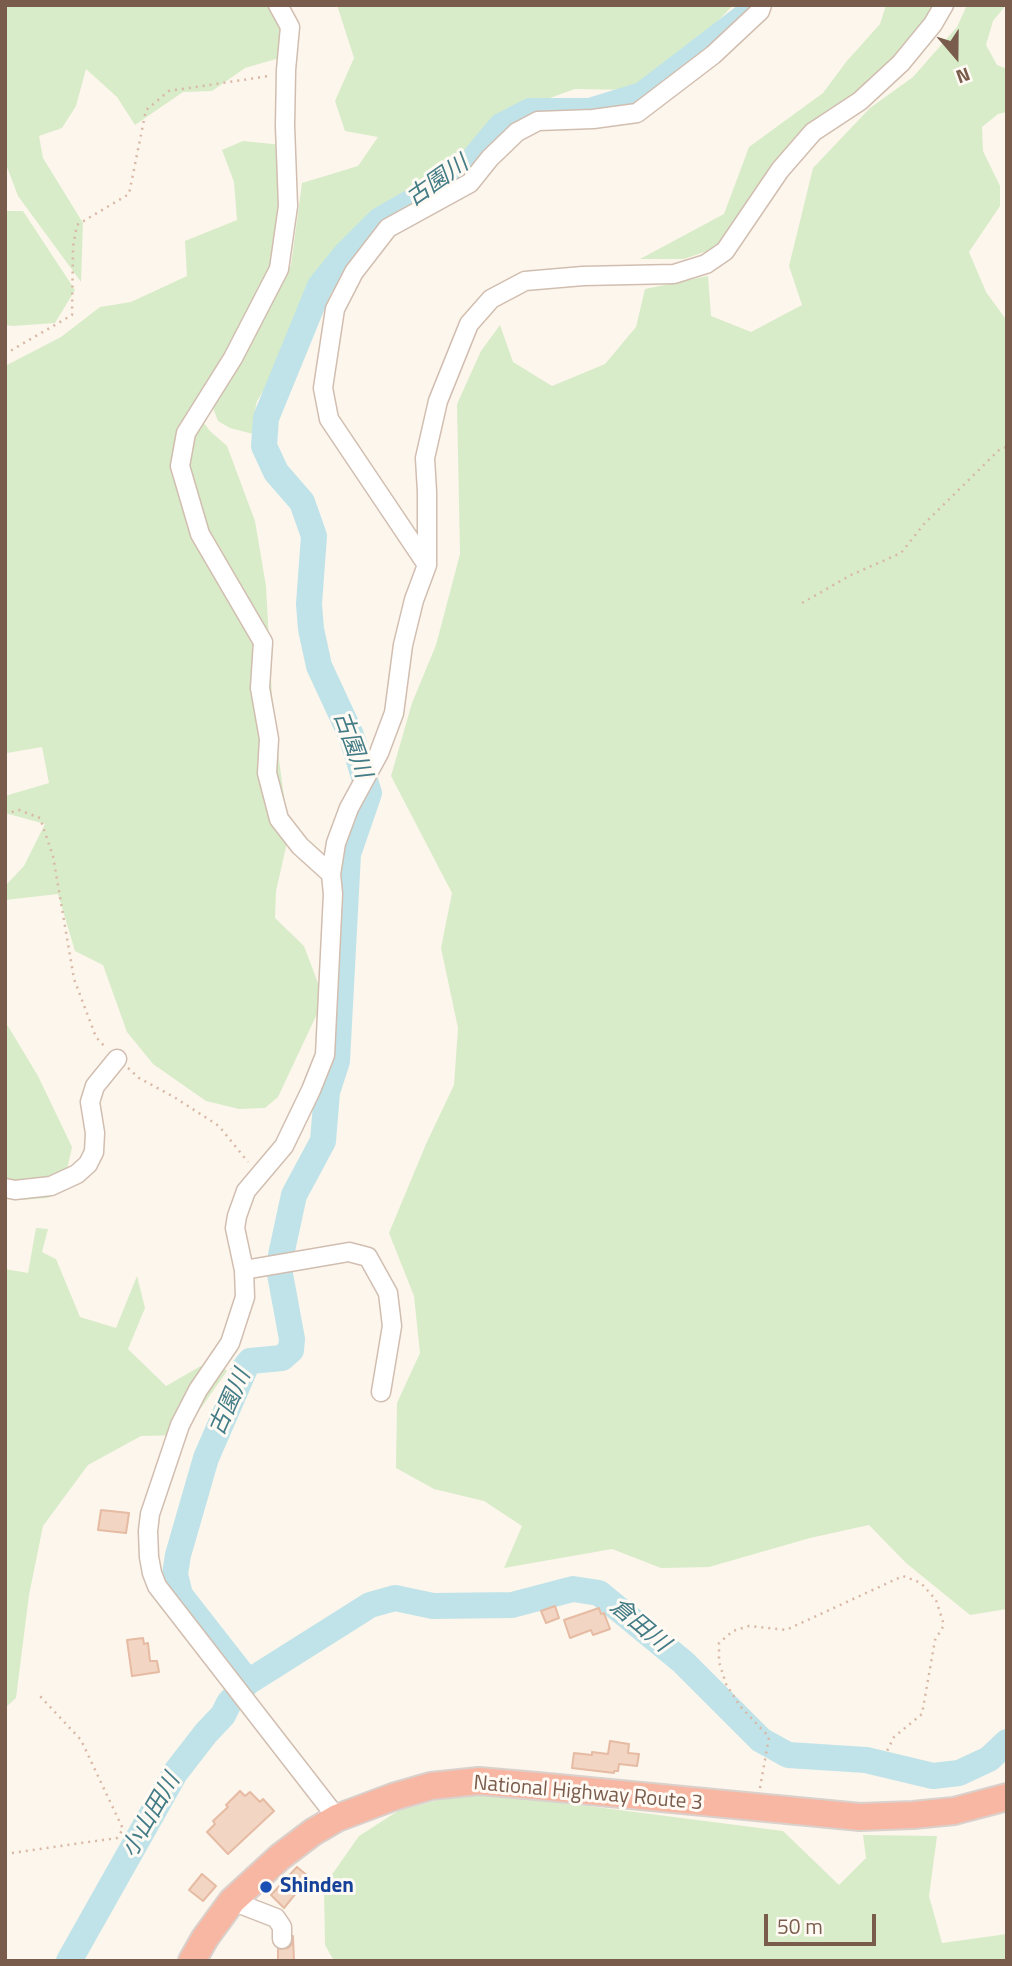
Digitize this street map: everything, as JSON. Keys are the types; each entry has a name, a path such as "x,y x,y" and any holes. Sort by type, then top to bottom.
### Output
{"highway":[{"name":"National Highway Route 3","path":"192,1961 232,1901 280,1857 313,1832 337,1818 431,1786 479,1782 537,1786 860,1817 954,1811 1007,1797"}],"street":[{"path":"278,5 290,27 285,126 288,206 279,269 233,358 186,433 180,466 200,534 262,642 260,688 269,739 267,773 279,819 300,846 331,874"},
{"path":"427,565 329,419 323,388 335,309 354,272 388,228 470,183 490,158 517,132 538,121 593,119 637,113 713,55 760,11 762,5"},
{"path":"337,1818 157,1586 149,1557 148,1531 150,1514 180,1425 198,1390 230,1343 245,1297 244,1270 235,1228 246,1191 284,1146 325,1055 333,894 331,874 336,843 349,808 379,753 394,713 403,645 414,600 427,565 425,458 438,401 469,324 491,299 525,281 583,276 674,274 706,264 725,251 780,170 813,132 860,101 901,63 933,24 944,5"},
{"path":"5,1188 15,1190 51,1186 77,1174 88,1164 94,1152 95,1133 90,1102 95,1086 117,1059"},
{"path":"244,1270 349,1252 368,1258 388,1293 392,1326 381,1392"},
{"path":"232,1901 276,1918 282,1927 282,1939"}],"path":[{"path":"5,354 72,315 73,247 77,225 129,194 146,110 169,91 286,74"},
{"path":"802,603 851,575 901,553 924,524 1000,449 1007,447"},
{"path":"5,814 19,810 40,818 53,856 74,979 96,1037 139,1078 219,1126 259,1175"},
{"path":"756,1808 769,1737 740,1706 726,1684 719,1662 719,1643 733,1631 749,1626 786,1630 903,1576 920,1583 936,1600 944,1625 935,1640 922,1714 894,1737 886,1753"},
{"path":"5,1854 117,1838 123,1829 81,1740 39,1695"}],"green space":[{"path":"5,5 283,5 283,57 245,68 212,91 183,92 135,125 117,97 86,69 76,106 62,128 39,136 43,158 83,223 81,282 18,196 5,162"},
{"path":"337,5 733,5 693,48 632,90 575,89 522,108 459,178 372,230 340,265 257,401 253,420 257,435 230,428 218,421 210,400 241,356 291,265 302,183 358,166 378,137 345,131 335,101 354,58"},
{"path":"886,5 938,5 886,68 716,248 684,259 640,259 724,214 749,147 823,93 880,24"},
{"path":"967,5 1006,5 993,21 986,45 997,65 1007,69 1007,112 998,114 982,127 983,151 1000,186 1000,206 969,252 986,292 1007,321 1007,1609 970,1615 906,1563 869,1525 810,1538 709,1567 661,1568 612,1549 504,1568 522,1526 484,1501 434,1489 396,1468 397,1403 420,1353 414,1296 389,1233 454,1085 458,1028 441,948 452,893 391,776 412,703 436,645 460,554 457,404 481,351 500,325 513,362 552,386 605,364 636,327 645,289 708,276 711,316 751,332 802,305 789,266 813,168 870,108 913,77 957,27"},
{"path":"243,141 282,145 280,219 266,282 248,328 216,366 194,410 210,431 227,446 255,521 266,586 273,715 289,834 276,891 275,918 304,946 324,999 278,1097 265,1108 239,1109 206,1101 153,1064 127,1032 103,965 75,951 58,894 5,900 5,886 24,866 45,824 5,813 5,796 49,783 42,747 7,753 5,749 5,366 61,337 100,307 131,302 187,276 185,241 237,220 234,182 222,150"},
{"path":"5,211 23,211 75,290 55,323 5,325"},
{"path":"5,1024 38,1076 72,1147 63,1188 48,1198 21,1200 5,1189"},
{"path":"36,1228 48,1229 42,1252 56,1259 80,1317 116,1328 137,1276 145,1308 128,1349 166,1386 213,1359 227,1371 182,1435 141,1436 88,1465 43,1526 29,1595 16,1698 5,1708 5,1269 28,1273"},
{"path":"471,1791 783,1831 839,1885 866,1858 863,1835 937,1836 929,1896 942,1943 1007,1934 1007,1961 334,1961 325,1945 324,1886 359,1836 398,1811"}],"building":[{"path":"101,1510 129,1513 126,1533 98,1530"},
{"path":"555,1606 559,1618 546,1623 541,1611"},
{"path":"599,1608 601,1614 604,1613 610,1629 593,1635 591,1630 570,1638 564,1620"},
{"path":"143,1638 144,1644 148,1643 150,1661 157,1661 159,1672 132,1676 127,1640"},
{"path":"610,1741 629,1744 628,1753 639,1754 637,1766 619,1764 618,1771 614,1773 572,1768 574,1753 608,1754"},
{"path":"240,1791 245,1796 250,1792 260,1802 263,1799 274,1811 228,1854 207,1832 215,1824 213,1821"},
{"path":"297,1867 309,1877 284,1908 271,1895"},
{"path":"202,1874 216,1886 203,1901 189,1890"},
{"path":"293,1936 294,1961 278,1961 278,1949 288,1948 292,1944"}],"waterway":[{"name":"古園川","path":"248,1682 180,1595 175,1574 206,1458 246,1366 250,1361 282,1358 291,1350 292,1339 280,1274 281,1255 294,1195 323,1141 327,1092 337,1061 348,854 369,793 351,735 319,666 311,629 309,604 314,536 302,502 276,472 264,446 266,418 320,286 346,254 380,220 441,185 471,162 501,126 530,111 590,111 642,95 749,13 750,5"},
{"name":"倉田川","path":"69,1961 175,1773 223,1715 229,1703 248,1682 370,1605 395,1598 433,1606 512,1605 573,1589 599,1593 683,1662 761,1740 788,1755 866,1760 933,1776 959,1773 989,1759 1007,1742"}],"place":[{"name":"Shinden","path":"266,1887"}],"water label":[{"name":"小山田川","path":"152,1816"}]}
